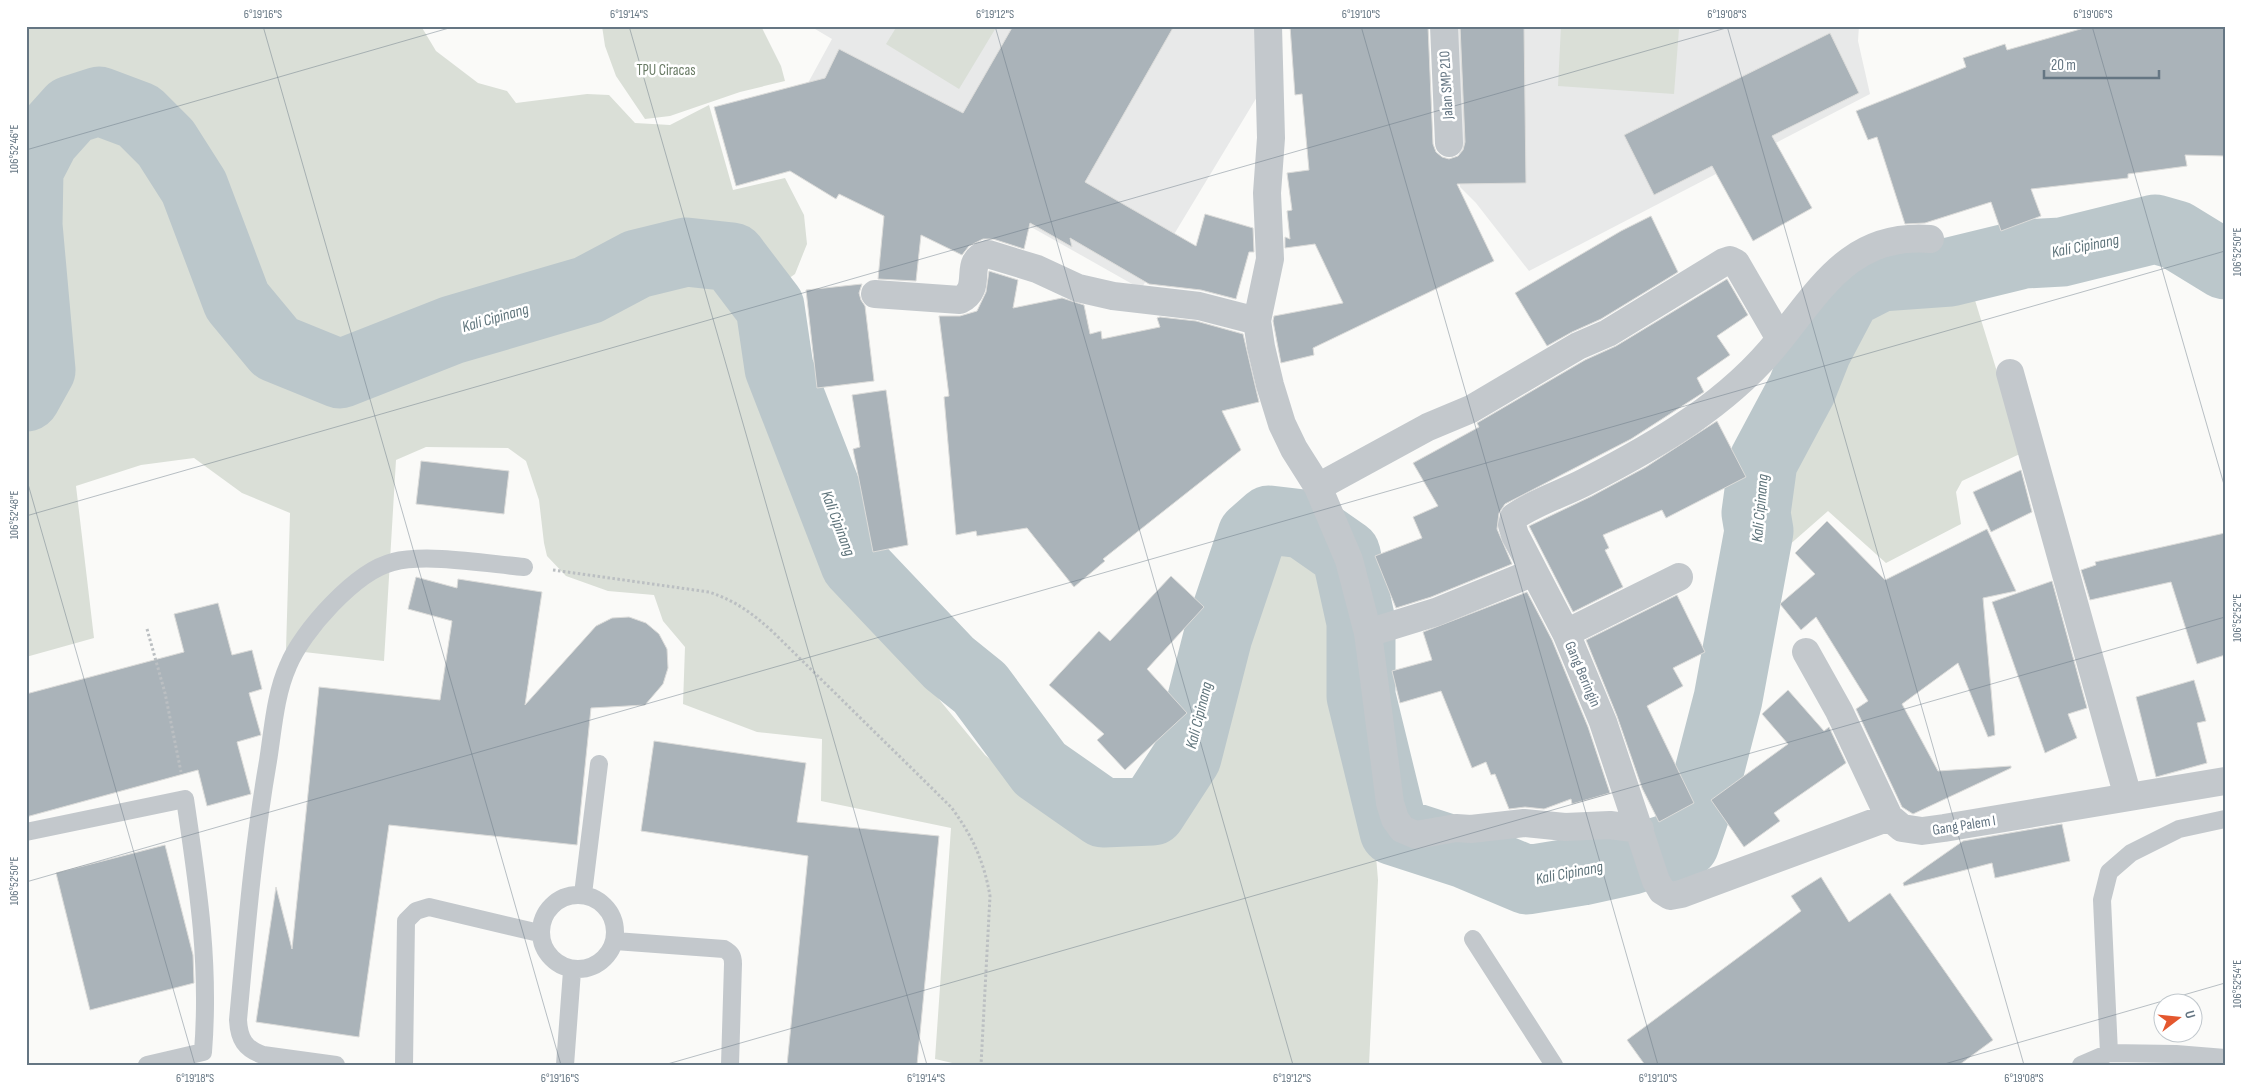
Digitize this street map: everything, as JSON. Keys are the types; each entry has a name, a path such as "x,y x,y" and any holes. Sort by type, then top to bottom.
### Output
{"street":[{"path":"1268,26 1271,138 1267,193 1270,259 1257,321 1270,385 1282,424 1294,449 1318,487 1349,560 1368,633 1390,803 1395,819 1402,829 1416,835 1456,828 1471,829 1524,823 1565,827 1610,825 1640,831"},
{"name":"Jalan SMP 210","path":"1444,26 1449,143"},
{"path":"1566,633 1515,535 1512,525 1514,517 1636,455 1707,410 1744,380 1764,360 1841,266 1869,248 1892,240 1910,238 1930,239"},
{"path":"875,294 960,300 968,296 972,290 975,262 980,256 988,254 1037,269 1078,288 1113,296 1199,306 1257,321"},
{"path":"1318,487 1428,427 1471,408 1578,346 1608,333 1730,260 1736,263 1780,339"},
{"path":"2010,373 2128,797"},
{"path":"1368,633 1436,612 1534,572"},
{"name":"Gang Beringin","path":"1679,577 1566,633 1600,714 1662,891 1670,896 1706,886 1889,817"},
{"path":"1806,652 1839,711 1889,817"},
{"name":"Gang Palem I","path":"1889,817 1902,828 1922,831 2225,781"}],"lane":[{"path":"336,1065 253,1052 244,1045 239,1032 238,1020 256,833 279,691 288,665 298,646 344,592 367,574 392,562 416,558 524,567"},
{"path":"582,894 599,764"},
{"path":"26,832 185,800 200,896 205,955 205,1058 147,1065"},
{"path":"2108,1053 2102,900 2109,872 2132,853 2178,829 2225,819"},
{"path":"582,894 601,903 610,914 614,920 615,940 606,957 591,968 572,971 549,958 539,933 545,912 561,897 582,894"},
{"path":"404,1065 406,921 416,911 429,907 539,933"},
{"path":"1472,939 1554,1065"},
{"path":"615,940 724,949 729,952 733,957 734,964 730,1065"},
{"path":"565,1065 572,971"},
{"path":"2081,1065 2108,1053 2176,1054 2225,1058"}],"path":[{"path":"524,567 709,592 731,600 750,612 773,632 950,807 976,846 986,870 990,896 981,1065"},
{"path":"148,629 177,747 185,800"}],"shaded area":[{"path":"810,26 1264,26 1263,87 1141,289 987,202 808,83 832,39"},
{"path":"1456,26 1859,26 1858,41 1870,94 1529,271 1476,203 1460,187"}],"green space":[{"path":"26,26 421,26 436,51 478,83 507,91 516,103 587,94 609,95 635,123 670,125 709,105 733,190 785,178 804,215 807,244 795,274 781,284 800,481 826,543 852,594 985,755 1067,824 1152,830 1211,768 1253,594 1265,554 1297,547 1326,552 1333,567 1372,808 1378,880 1369,1065 961,1065 935,1059 951,828 821,801 822,739 757,732 683,704 685,647 663,621 654,595 608,591 566,576 547,556 539,500 526,461 508,448 426,447 396,460 384,661 286,650 290,513 242,493 194,458 141,465 76,486 94,638 26,657"},
{"name":"TPU Ciracas","path":"602,26 761,26 781,66 785,81 740,92 670,116 645,119 616,76 605,46"},
{"path":"897,26 997,26 959,89 886,44"},
{"path":"1561,26 1634,26 1679,29 1674,94 1558,86"},
{"path":"1970,284 2022,453 1962,481 1956,492 1961,524 1886,563 1828,511 1779,554 1771,533 1779,490 1828,355 1844,320 1868,306 1916,289"}],"building":[{"path":"1013,26 1174,26 1085,182 1196,246 1205,214 1253,228 1254,252 1249,252 1236,299 1201,290 1149,284 1070,238 1072,247 1030,223 1024,249 993,239 983,239 969,246 962,255 921,235 916,281 878,279 884,216 839,194 836,199 790,171 736,186 714,107 825,78 839,49 963,113"},
{"path":"1290,26 1428,26 1433,144 1436,152 1442,157 1449,159 1458,156 1463,150 1465,142 1460,26 1524,26 1526,183 1457,184 1494,261 1313,348 1314,355 1281,363 1273,321 1274,316 1343,303 1315,244 1285,248 1285,237 1290,239 1287,211 1292,210 1287,173 1309,170 1302,94 1295,95"},
{"path":"2091,26 2225,26 2225,156 2185,155 2187,166 2128,174 2128,178 2031,189 2041,216 2001,231 1991,202 1925,223 1905,224 1877,137 1868,140 1856,111 1966,67 1963,58 2005,44 2007,50"},
{"path":"1830,33 1859,93 1772,136 1812,208 1753,241 1712,166 1654,195 1624,135"},
{"path":"1651,216 1678,272 1601,319 1547,346 1515,293 1621,231"},
{"path":"989,271 1018,280 1013,308 1062,298 1084,305 1090,334 1101,331 1102,339 1160,327 1157,318 1160,317 1196,321 1243,334 1259,402 1222,411 1241,450 1103,559 1105,561 1074,587 1027,528 977,536 976,531 956,535 944,397 949,396 939,316 960,316 977,311 986,292"},
{"path":"1727,279 1748,315 1717,336 1730,355 1697,378 1704,392 1631,439 1505,504 1499,513 1497,529 1512,564 1431,597 1396,608 1375,556 1422,538 1413,517 1438,506 1413,463 1479,427 1477,423 1585,360 1616,346"},
{"path":"862,284 859,293 865,306 874,381 817,388 806,290"},
{"path":"886,390 908,545 873,552 853,449 860,447 852,395"},
{"path":"1717,421 1746,477 1666,518 1662,510 1603,535 1609,548 1605,550 1623,587 1573,612 1529,526 1592,496 1646,467"},
{"path":"421,461 509,471 504,514 416,504"},
{"path":"2021,470 2032,512 1991,532 1973,492"},
{"path":"1827,521 1885,580 1987,529 2016,591 1983,598 1995,735 1988,737 1958,663 1902,704 1938,771 2011,766 2011,768 1913,814 1902,807 1856,709 1868,701 1816,617 1801,630 1780,604 1815,574 1795,553"},
{"path":"2225,533 2225,655 2197,664 2171,582 2090,600 2081,570 2096,565 2095,562"},
{"path":"1171,576 1204,607 1147,669 1187,713 1125,770 1097,740 1104,734 1049,685 1099,631 1110,641"},
{"path":"416,577 457,588 458,579 542,592 525,705 596,626 612,618 629,617 646,623 659,634 667,649 668,668 663,684 645,705 591,708 577,845 389,825 359,1037 256,1022 276,887 292,949 319,687 440,700 452,621 408,609"},
{"path":"2052,581 2087,708 2068,714 2077,738 2045,753 1992,602"},
{"path":"1527,592 1552,640 1588,727 1610,793 1572,804 1571,799 1544,809 1525,807 1509,809 1495,774 1491,775 1486,762 1472,768 1441,691 1400,703 1392,671 1432,660 1423,632"},
{"path":"1677,595 1705,652 1673,668 1683,686 1647,706 1694,803 1659,822 1642,788 1617,716 1586,640"},
{"path":"218,603 232,655 252,650 262,689 249,693 261,735 237,742 251,794 207,806 198,770 26,817 26,694 184,652 174,614"},
{"path":"2194,680 2206,721 2197,723 2207,763 2156,777 2136,697"},
{"path":"1788,690 1824,731 1829,727 1846,763 1774,813 1780,821 1744,847 1711,800 1788,744 1762,714"},
{"path":"654,741 806,763 797,822 939,836 917,1065 787,1065 808,856 641,831"},
{"path":"2062,824 2070,861 1995,878 1992,863 1904,886 1903,883 1963,841"},
{"path":"165,845 193,955 194,983 90,1010 56,873"},
{"path":"1821,877 1849,922 1890,893 1993,1040 1959,1065 1645,1065 1627,1040 1801,911 1791,896"}],"waterway":[{"name":"Kali Cipinang","path":"26,397 41,370 28,225 29,170 45,139 71,110 99,101 139,116 166,143 194,187 237,301 276,348 340,374 452,330 588,290 637,264 686,252 732,257 770,307 779,368 855,564 949,663 980,688 1040,769 1103,813 1152,811 1187,757 1218,636 1252,535 1269,520 1303,524 1346,554 1361,622 1361,696 1394,831 1465,854 1527,880 1632,860 1685,843 1708,776 1728,699 1759,531 1756,513 1763,462 1802,389 1817,351 1847,294 1880,277 1950,272 2024,254 2062,252 2155,229 2176,235 2225,265"}]}
